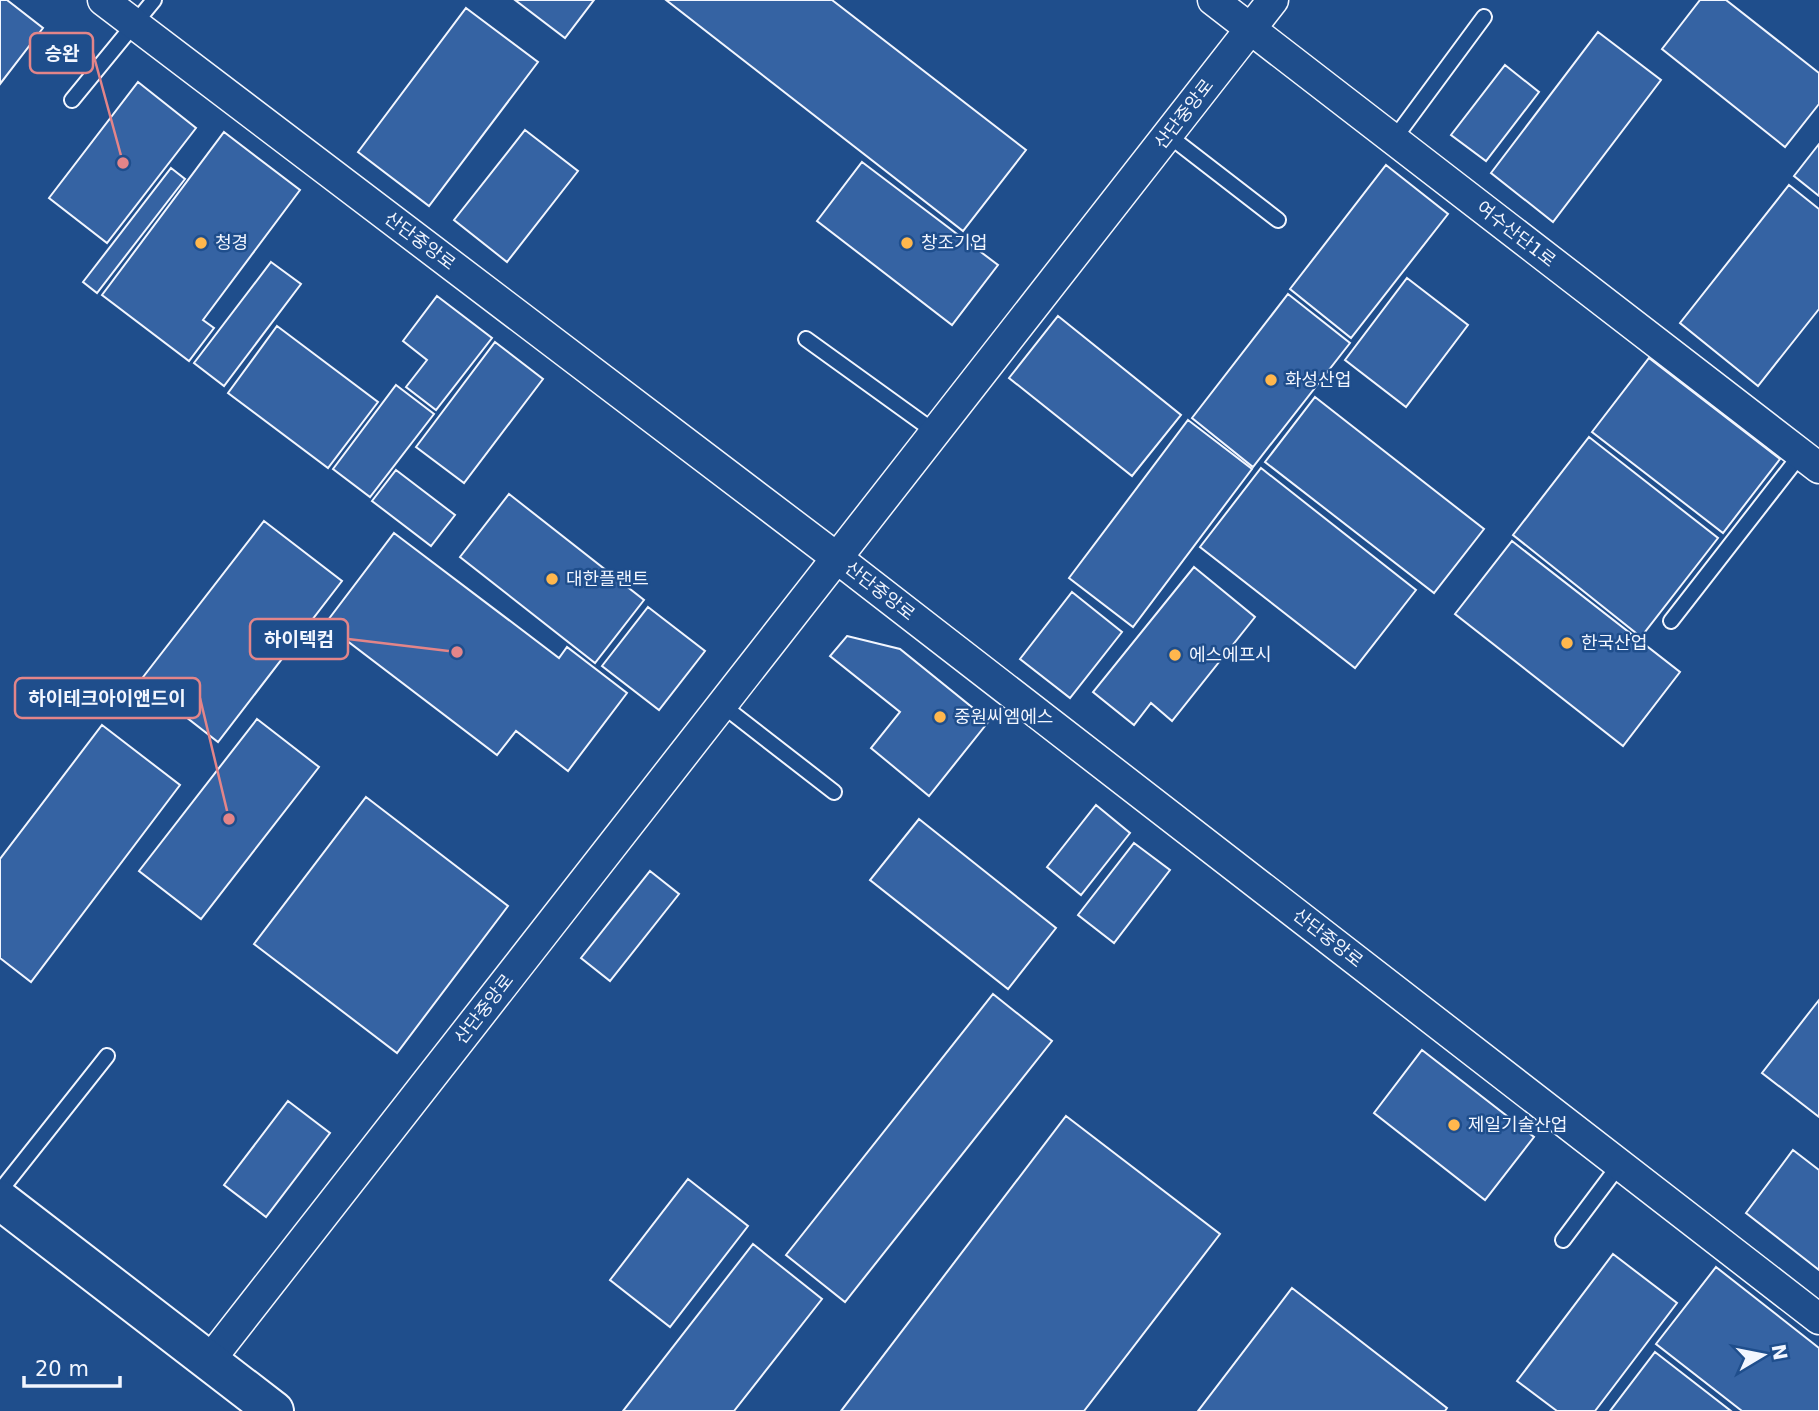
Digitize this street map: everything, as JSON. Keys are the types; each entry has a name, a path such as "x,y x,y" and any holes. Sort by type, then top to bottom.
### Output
{"street":[{"name":"산단중앙로","path":"103,0 837,558 1819,1319"},
{"name":"여수산단1로","path":"1213,0 1810,461"},
{"name":"산단중앙로","path":"209,1361 1273,0"},
{"path":"0,1200 274,1411"}],"lane":[{"path":"72,100 154,0"},
{"path":"1394,139 1484,17"},
{"path":"1168,135 1278,220"},
{"path":"806,339 936,432"},
{"path":"1671,621 1810,461"},
{"path":"722,705 834,792"},
{"path":"0,1191 107,1056"},
{"path":"1563,1240 1620,1164"}],"building":[{"path":"0,0 7,0 43,28 0,84"},
{"path":"515,0 594,0 565,38"},
{"path":"666,0 832,0 1026,150 963,231"},
{"path":"1700,0 1726,0 1819,73 1819,104 1785,147 1662,49"},
{"path":"466,8 538,62 429,206 358,152"},
{"path":"1598,32 1661,80 1553,222 1491,173"},
{"path":"1505,65 1539,92 1486,161 1451,135"},
{"path":"138,82 196,128 107,243 49,198"},
{"path":"525,130 578,171 507,262 454,220"},
{"name":"청경","path":"224,132 300,190 203,320 214,328 189,361 102,295"},
{"path":"1819,144 1819,196 1794,176"},
{"name":"창조기업","path":"862,162 998,265 952,325 817,221"},
{"path":"1386,165 1448,214 1351,338 1290,289"},
{"path":"171,168 185,179 97,293 83,282"},
{"path":"1789,185 1819,209 1819,309 1758,386 1680,323"},
{"path":"271,262 301,284 224,386 194,363"},
{"path":"1407,278 1468,325 1406,407 1345,360"},
{"name":"화성산업","path":"1288,294 1350,343 1253,467 1192,418"},
{"path":"437,296 492,338 436,410 406,387 427,360 403,341"},
{"path":"1058,316 1181,415 1132,476 1009,378"},
{"path":"277,326 378,402 328,468 228,393"},
{"path":"495,342 543,379 464,483 416,447"},
{"path":"1649,358 1780,459 1723,533 1592,432"},
{"path":"396,385 434,414 370,497 333,469"},
{"path":"1315,397 1484,529 1434,593 1265,462"},
{"path":"1188,420 1252,469 1133,627 1069,578"},
{"path":"1589,437 1718,538 1641,637 1513,535"},
{"path":"1261,468 1416,590 1355,668 1200,547"},
{"path":"396,470 455,515 431,546 372,501"},
{"name":"대한플랜트","path":"509,494 644,600 595,663 460,557"},
{"path":"264,521 342,581 218,742 140,681"},
{"path":"394,533 559,658 567,647 627,693 568,771 516,731 497,755 325,624"},
{"name":"한국산업","path":"1512,541 1680,672 1623,746 1455,614"},
{"name":"에스에프시","path":"1194,567 1255,617 1172,721 1151,703 1134,725 1093,692"},
{"path":"1072,592 1122,632 1070,698 1020,659"},
{"path":"648,607 705,651 659,710 602,666"},
{"name":"중원씨엠에스","path":"847,636 900,649 989,721 929,796 871,748 900,712 830,656"},
{"path":"257,719 319,767 201,919 139,871"},
{"path":"102,725 180,785 31,982 0,958 0,859"},
{"path":"366,797 508,906 397,1053 254,944"},
{"path":"1096,805 1130,833 1081,895 1047,867"},
{"path":"919,819 1056,928 1008,989 870,880"},
{"path":"1134,843 1170,870 1114,943 1078,915"},
{"path":"650,871 679,894 610,981 581,958"},
{"path":"993,994 1052,1041 845,1302 786,1255"},
{"path":"1819,1000 1819,1117 1762,1073"},
{"name":"제일기술산업","path":"1422,1050 1534,1137 1485,1200 1374,1113"},
{"path":"288,1101 330,1133 266,1217 224,1185"},
{"path":"1066,1116 1220,1234 1084,1411 841,1411"},
{"path":"1793,1150 1819,1170 1819,1270 1746,1213"},
{"path":"688,1179 748,1226 670,1327 610,1280"},
{"path":"753,1244 822,1299 734,1411 623,1411"},
{"path":"1613,1254 1677,1303 1595,1411 1557,1411 1517,1381"},
{"path":"1716,1267 1819,1348 1819,1411 1742,1411 1656,1344"},
{"path":"1292,1288 1447,1408 1445,1411 1198,1411"},
{"path":"1655,1352 1731,1411 1610,1411"}],"place":[{"name":"승완","path":"123,163"},
{"name":"청경","path":"201,243"},
{"name":"창조기업","path":"907,243"},
{"name":"화성산업","path":"1271,380"},
{"name":"대한플랜트","path":"552,579"},
{"name":"한국산업","path":"1567,643"},
{"name":"하이텍컴","path":"457,652"},
{"name":"에스에프시","path":"1175,655"},
{"name":"중원씨엠에스","path":"940,717"},
{"name":"하이테크아이앤드이","path":"229,819"},
{"name":"제일기술산업","path":"1454,1125"}]}
